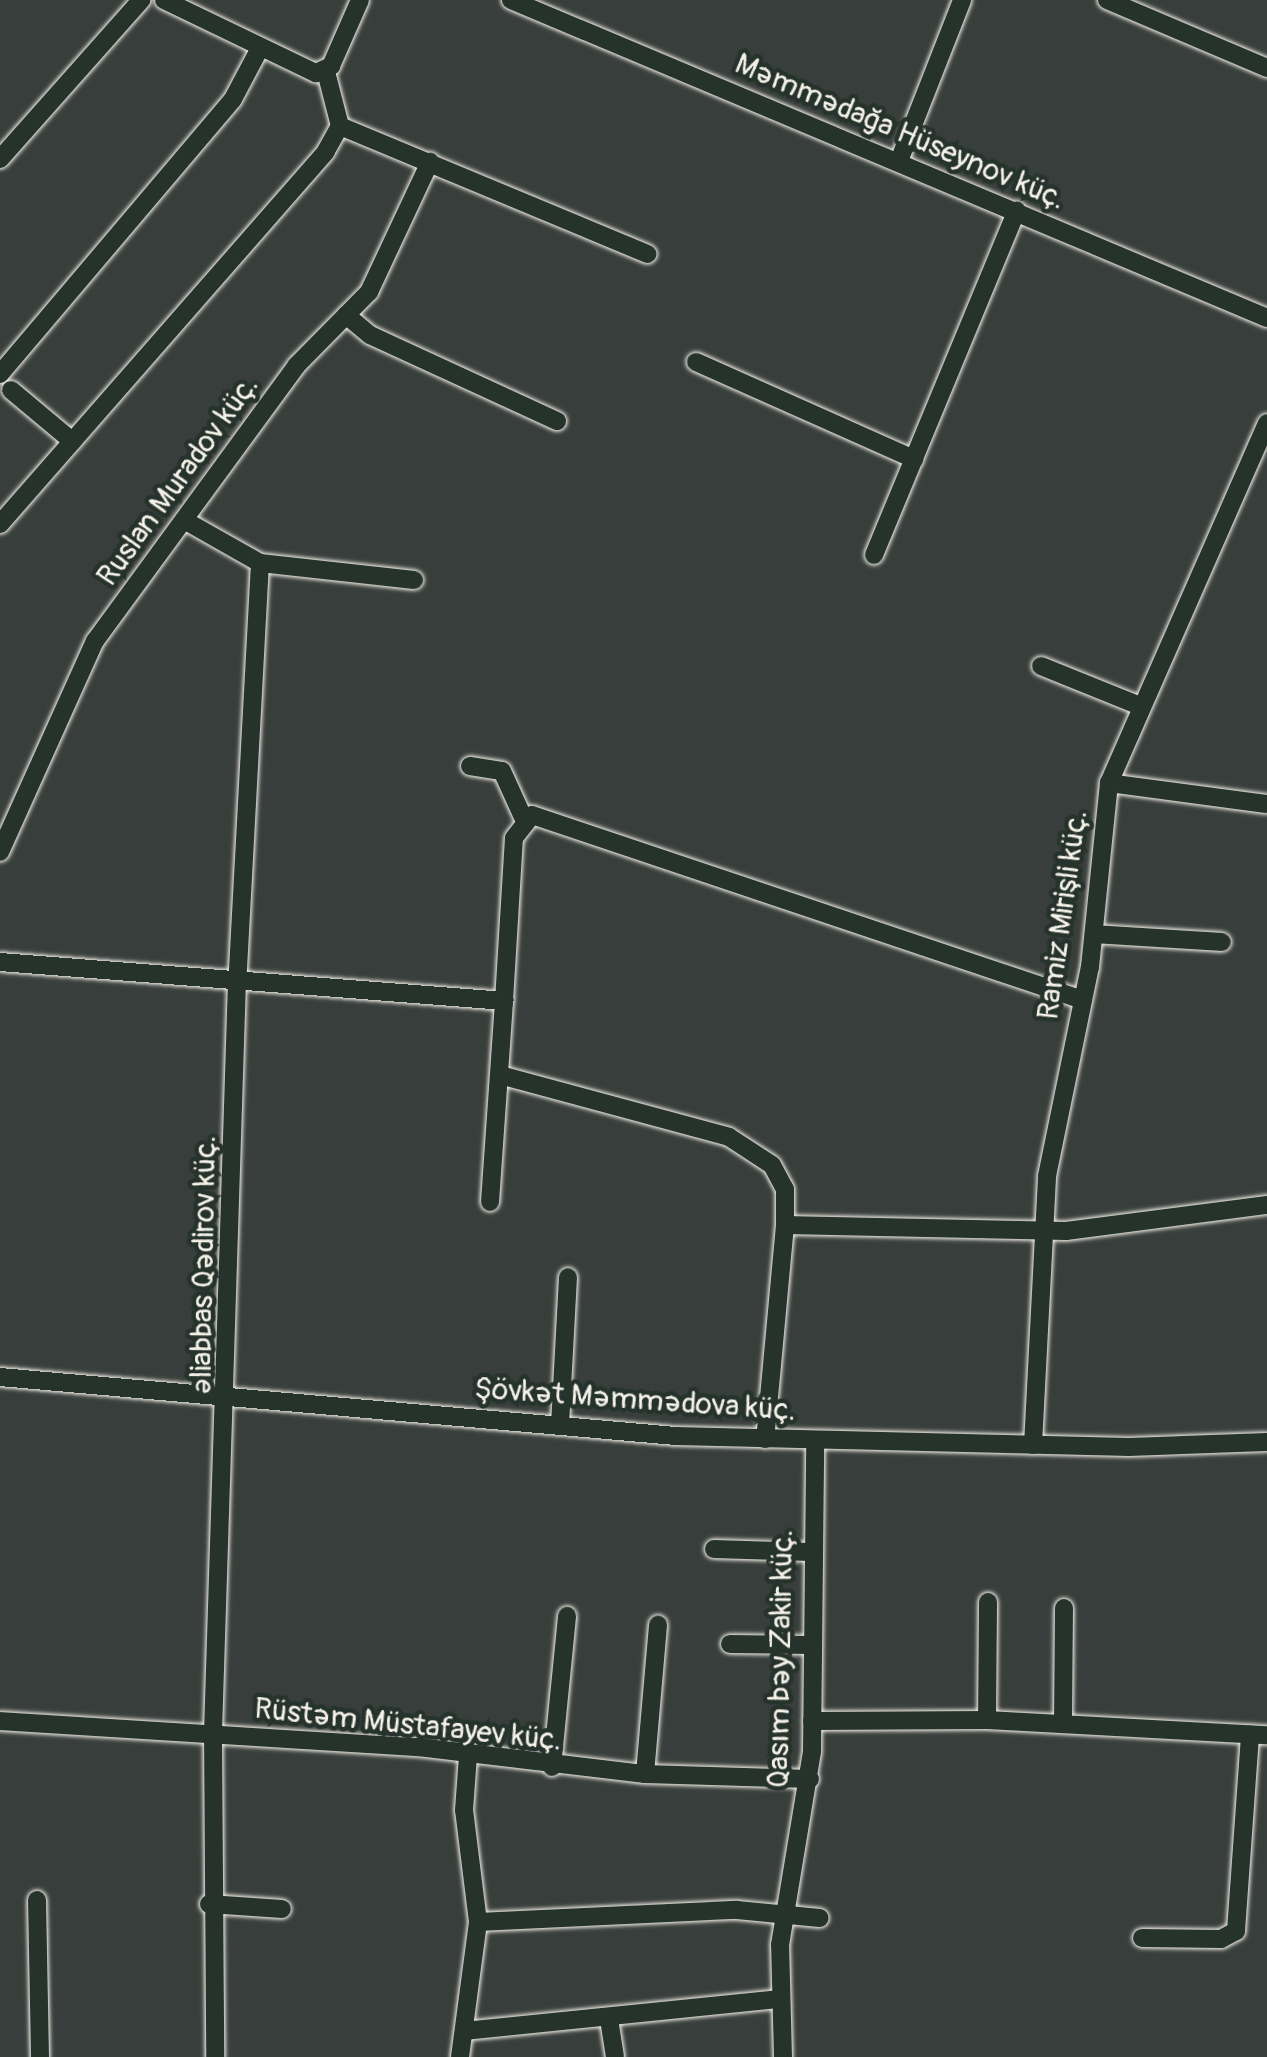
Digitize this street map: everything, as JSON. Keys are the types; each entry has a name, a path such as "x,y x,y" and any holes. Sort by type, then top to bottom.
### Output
{"street":[{"path":"0,159 141,0"},
{"path":"164,0 192,6 260,48 326,72"},
{"path":"0,524 326,151 340,126 326,72 360,0"},
{"name":"Məmmədağa Hüseynov küç.","path":"511,0 1018,210 1267,318"},
{"path":"899,161 962,0"},
{"path":"1107,0 1267,68"},
{"path":"0,374 233,99 260,48"},
{"path":"340,126 647,254"},
{"name":"Ruslan Muradov küç.","path":"0,852 88,653 296,366 382,272 430,162"},
{"path":"874,555 1018,210"},
{"path":"346,315 370,335 557,421"},
{"path":"696,362 914,459"},
{"path":"11,390 72,441"},
{"name":"Ramiz Mirişli küç.","path":"1033,1445 1043,1232 1094,934 1110,783 1140,706 1267,423"},
{"path":"184,520 260,563 414,580"},
{"name":"Əliabbas Qədirov küç.","path":"215,2057 209,1904 213,1734 228,1396 237,981 260,563"},
{"path":"1041,666 1140,706"},
{"path":"470,766 502,771 524,816"},
{"path":"1110,783 1267,804"},
{"path":"524,816 546,817 1083,1000"},
{"path":"490,1202 514,838 524,816"},
{"path":"1094,934 1222,942"},
{"path":"0,962 504,1001"},
{"path":"500,1075 751,1146 785,1189 765,1439"},
{"path":"785,1225 1043,1232 1267,1205"},
{"path":"560,1425 568,1277"},
{"name":"Şövkət Məmmədova küç.","path":"0,1376 765,1439 1033,1445 1267,1442"},
{"name":"Qasım bəy Zakir küç.","path":"783,2057 780,1999 785,1914 810,1779 810,1552 815,1440"},
{"path":"714,1549 810,1552"},
{"path":"987,1720 988,1602"},
{"path":"1063,1722 1064,1608"},
{"path":"552,1768 567,1616"},
{"path":"645,1774 658,1625"},
{"path":"730,1644 810,1645"},
{"name":"Rüstəm Müstafayev küç.","path":"0,1721 468,1755 552,1768 810,1779"},
{"path":"812,1721 1063,1722 1259,1735 1236,1931 1221,1940 1142,1938"},
{"path":"460,2057 478,1922 464,1810 468,1755"},
{"path":"37,1900 40,2057"},
{"path":"209,1904 282,1909"},
{"path":"478,1922 785,1914 820,1918"},
{"path":"464,2031 780,1999"},
{"path":"610,2019 616,2057"}]}
